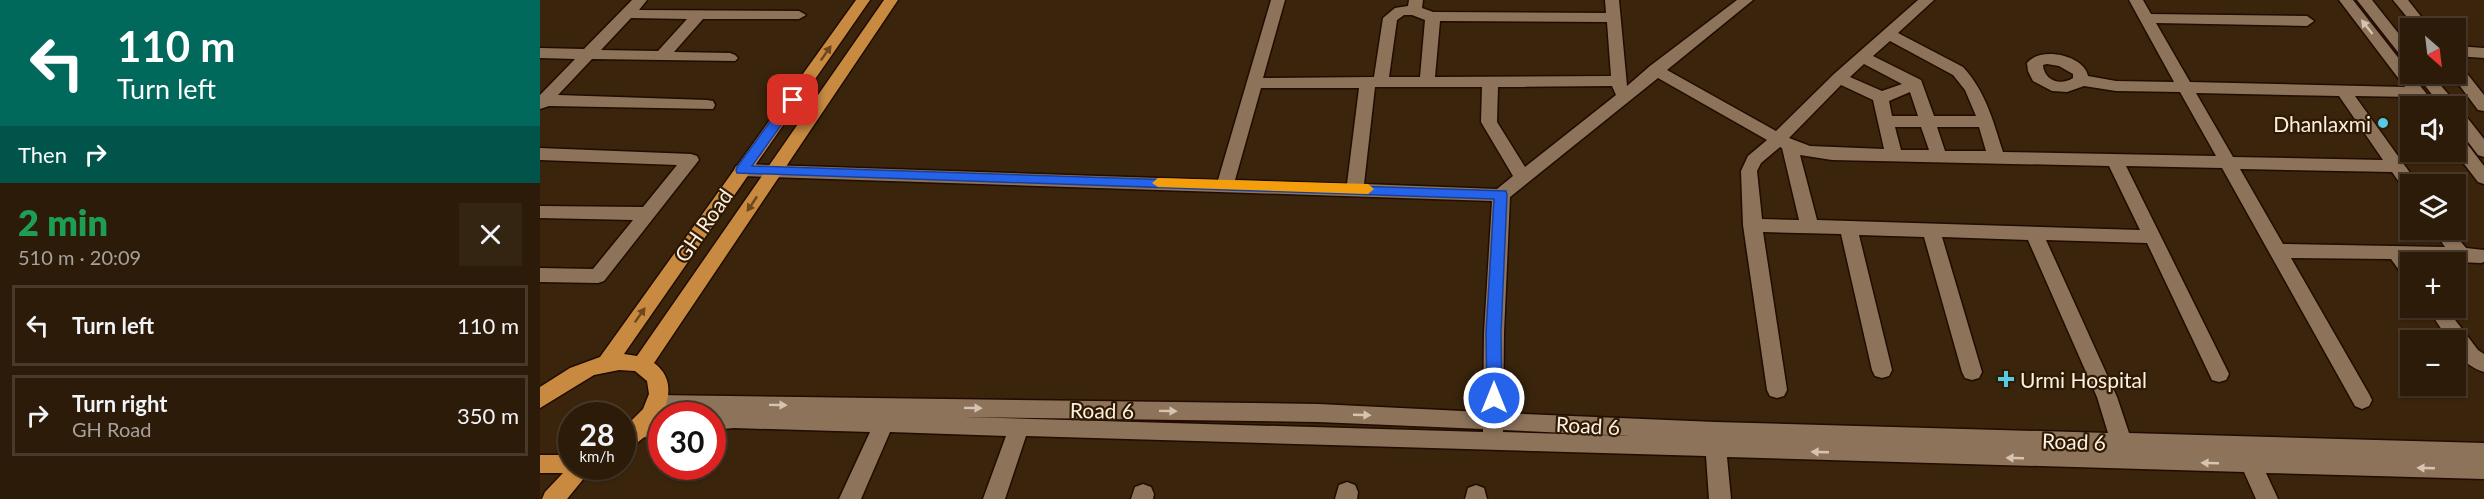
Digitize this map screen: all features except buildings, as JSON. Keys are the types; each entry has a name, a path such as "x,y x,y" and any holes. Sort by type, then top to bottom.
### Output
{"main road":[{"name":"GH Road","path":"607,363 863,0"},
{"name":"GH Road","path":"642,364 891,0"},
{"path":"540,398 560,382 584,370 607,363 620,362 642,364 652,371 658,380 656,402"},
{"path":"636,429 648,414"},
{"path":"540,464 558,464"},
{"path":"553,499 571,480"}],"street":[{"path":"542,102 640,0"},
{"path":"1225,185 1278,0"},
{"path":"1517,0 1517,17"},
{"path":"1612,0 1620,89"},
{"path":"742,170 1501,195 1620,89 1655,70 1746,0"},
{"path":"1777,390 1752,225 1749,171 1754,160 1783,142 1839,78 1927,0"},
{"path":"2136,0 2276,252 2362,400"},
{"path":"2346,0 2420,96"},
{"path":"2364,0 2400,43"},
{"path":"2400,0 2414,18"},
{"path":"1355,189 1375,82 1390,18 1400,11 1416,5 1422,15 1433,16 1612,18"},
{"path":"626,14 799,15"},
{"path":"662,56 699,15"},
{"path":"1427,82 1433,16"},
{"path":"2146,18 2307,21"},
{"path":"1888,34 1958,70 1975,90 1996,158"},
{"path":"2384,49 2400,51"},
{"path":"2466,51 2484,52"},
{"path":"540,53 730,58"},
{"path":"1862,57 1915,84 1939,156"},
{"path":"1655,70 1783,142 1808,152 2397,166"},
{"path":"1839,78 1880,98 1915,84"},
{"path":"2081,80 2116,86 2417,92"},
{"path":"1254,83 1490,82 1620,89"},
{"path":"1490,82 1489,122 1496,137 1522,176"},
{"path":"2466,83 2484,106"},
{"path":"2431,84 2441,96"},
{"path":"2343,90 2402,174"},
{"path":"1880,98 1894,155"},
{"path":"542,102 708,105"},
{"path":"1886,121 1985,122"},
{"path":"2466,128 2484,151"},
{"path":"1783,142 1810,228"},
{"path":"540,154 691,160 598,276 540,275"},
{"path":"2466,154 2484,178"},
{"path":"2115,160 2219,374"},
{"path":"1493,442 1494,333 1501,195"},
{"path":"540,212 649,214"},
{"path":"1752,225 1850,230 2153,237"},
{"path":"1850,230 1882,370"},
{"path":"1932,232 1972,372"},
{"path":"2035,235 2107,397 2121,442"},
{"path":"2450,240 2459,252"},
{"path":"2276,252 2400,252"},
{"path":"2396,252 2400,258"},
{"path":"2466,255 2481,256"},
{"path":"2443,318 2471,356 2484,364"},
{"name":"Road 6","path":"726,405 1318,413 1494,420 1716,440 2251,464 2484,470"},
{"name":"Road 6","path":"726,420 1493,442 1716,440 2121,442 2484,452"},
{"path":"849,499 884,423"},
{"path":"994,499 1019,427"},
{"path":"1716,440 1720,499"},
{"path":"2251,464 2267,499"}],"slow traffic":[{"path":"1158,183 1368,189"}],"place":[{"name":"Dhanlaxmi","path":"2383,123"},
{"name":"Urmi Hospital","path":"2006,379"}],"route":[{"path":"793,100 742,170 1501,195 1494,333 1494,398"}]}
